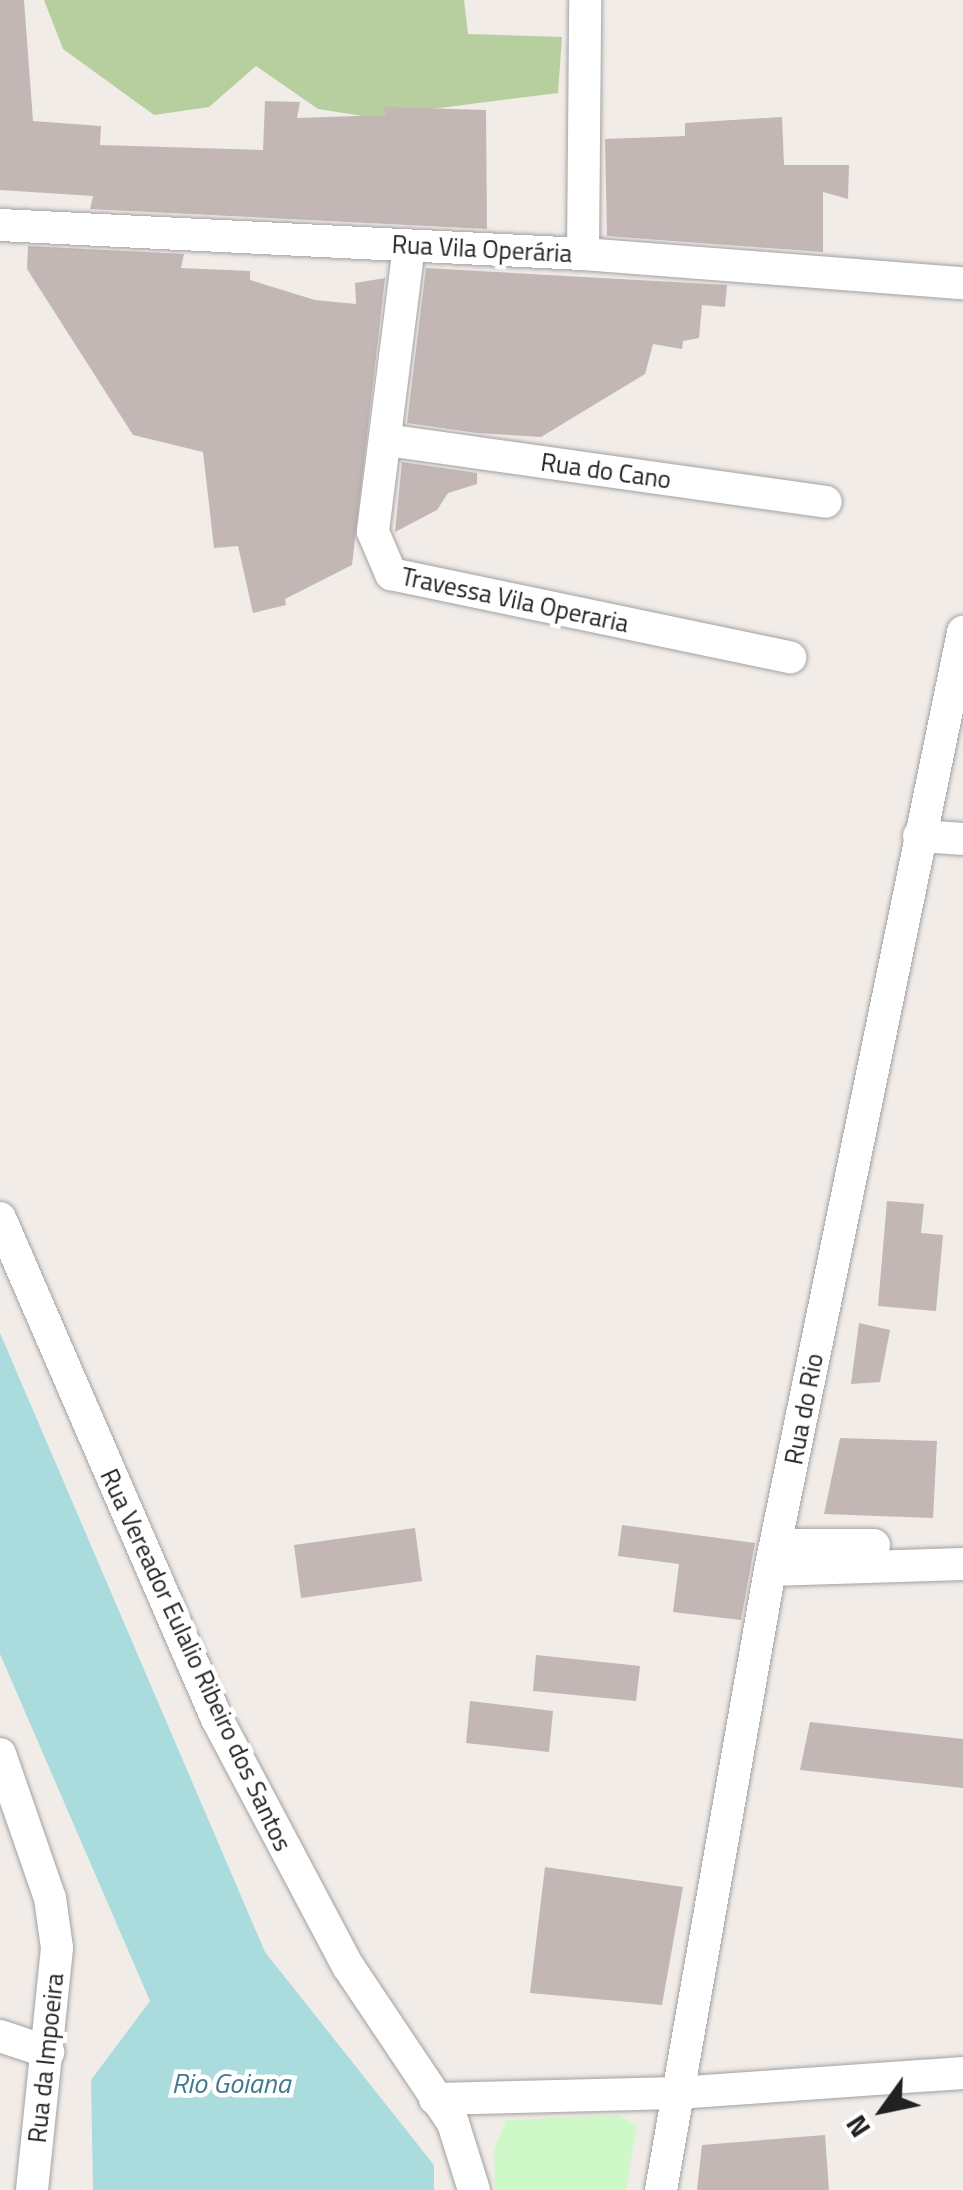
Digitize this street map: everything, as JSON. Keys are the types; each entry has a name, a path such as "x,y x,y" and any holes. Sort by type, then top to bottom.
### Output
{"street":[{"path":"583,254 585,0"},
{"name":"Rua Vila Operária","path":"0,225 583,254 963,282"},
{"name":"Travessa Vila Operaria","path":"409,246 374,532 391,574 790,657"},
{"name":"Rua do Cano","path":"386,440 826,502"},
{"name":"Rua do Rio","path":"661,2190 773,1557 963,632"},
{"path":"919,836 963,839"},
{"name":"Rua Vereador Eulalio Ribeiro dos Santos","path":"0,1218 280,1848 468,2153 474,2190"},
{"path":"773,1557 963,1546"},
{"path":"773,1557 963,1564"},
{"name":"Rua da Impoeira","path":"0,1754 50,1898 57,1990 32,2190"},
{"path":"0,2036 48,2052"},
{"path":"435,2099 678,2093 963,2073"}],"green space":[{"path":"44,0 464,0 468,34 562,37 558,93 369,117 318,109 256,66 209,107 154,115 63,49"},
{"path":"618,2115 637,2125 626,2190 495,2190 494,2150 506,2120"}],"water":[{"name":"Rio Goiana","path":"0,1333 265,1952 434,2165 434,2190 93,2190 91,2080 150,2001 0,1654"}],"building":[{"path":"0,0 24,0 33,121 101,126 100,145 263,150 265,101 300,102 297,118 386,115 384,107 486,110 487,229 90,209 93,196 0,190"},
{"path":"782,117 784,165 849,165 848,199 823,192 823,252 607,236 605,139 685,136 685,123"},
{"path":"28,246 184,254 181,268 250,271 250,280 315,300 356,304 355,283 385,278 352,565 285,599 286,605 253,613 238,546 214,548 203,452 133,435 27,269"},
{"path":"426,268 727,285 725,307 702,305 699,338 683,341 682,349 653,344 645,374 541,437 477,433 407,423"},
{"path":"402,462 477,473 477,484 448,493 437,510 395,532"},
{"path":"887,1201 924,1204 921,1233 943,1235 936,1311 878,1306"},
{"path":"859,1323 890,1330 880,1382 851,1384"},
{"path":"840,1438 937,1441 933,1518 824,1514"},
{"path":"622,1525 755,1543 741,1620 673,1612 679,1564 618,1556"},
{"path":"415,1528 422,1581 301,1598 294,1545"},
{"path":"536,1655 640,1666 636,1701 533,1691"},
{"path":"470,1701 553,1711 549,1752 466,1743"},
{"path":"810,1722 963,1739 963,1788 800,1770"},
{"path":"545,1867 683,1887 662,2005 530,1993"},
{"path":"825,2135 829,2190 697,2190 702,2145"}]}
